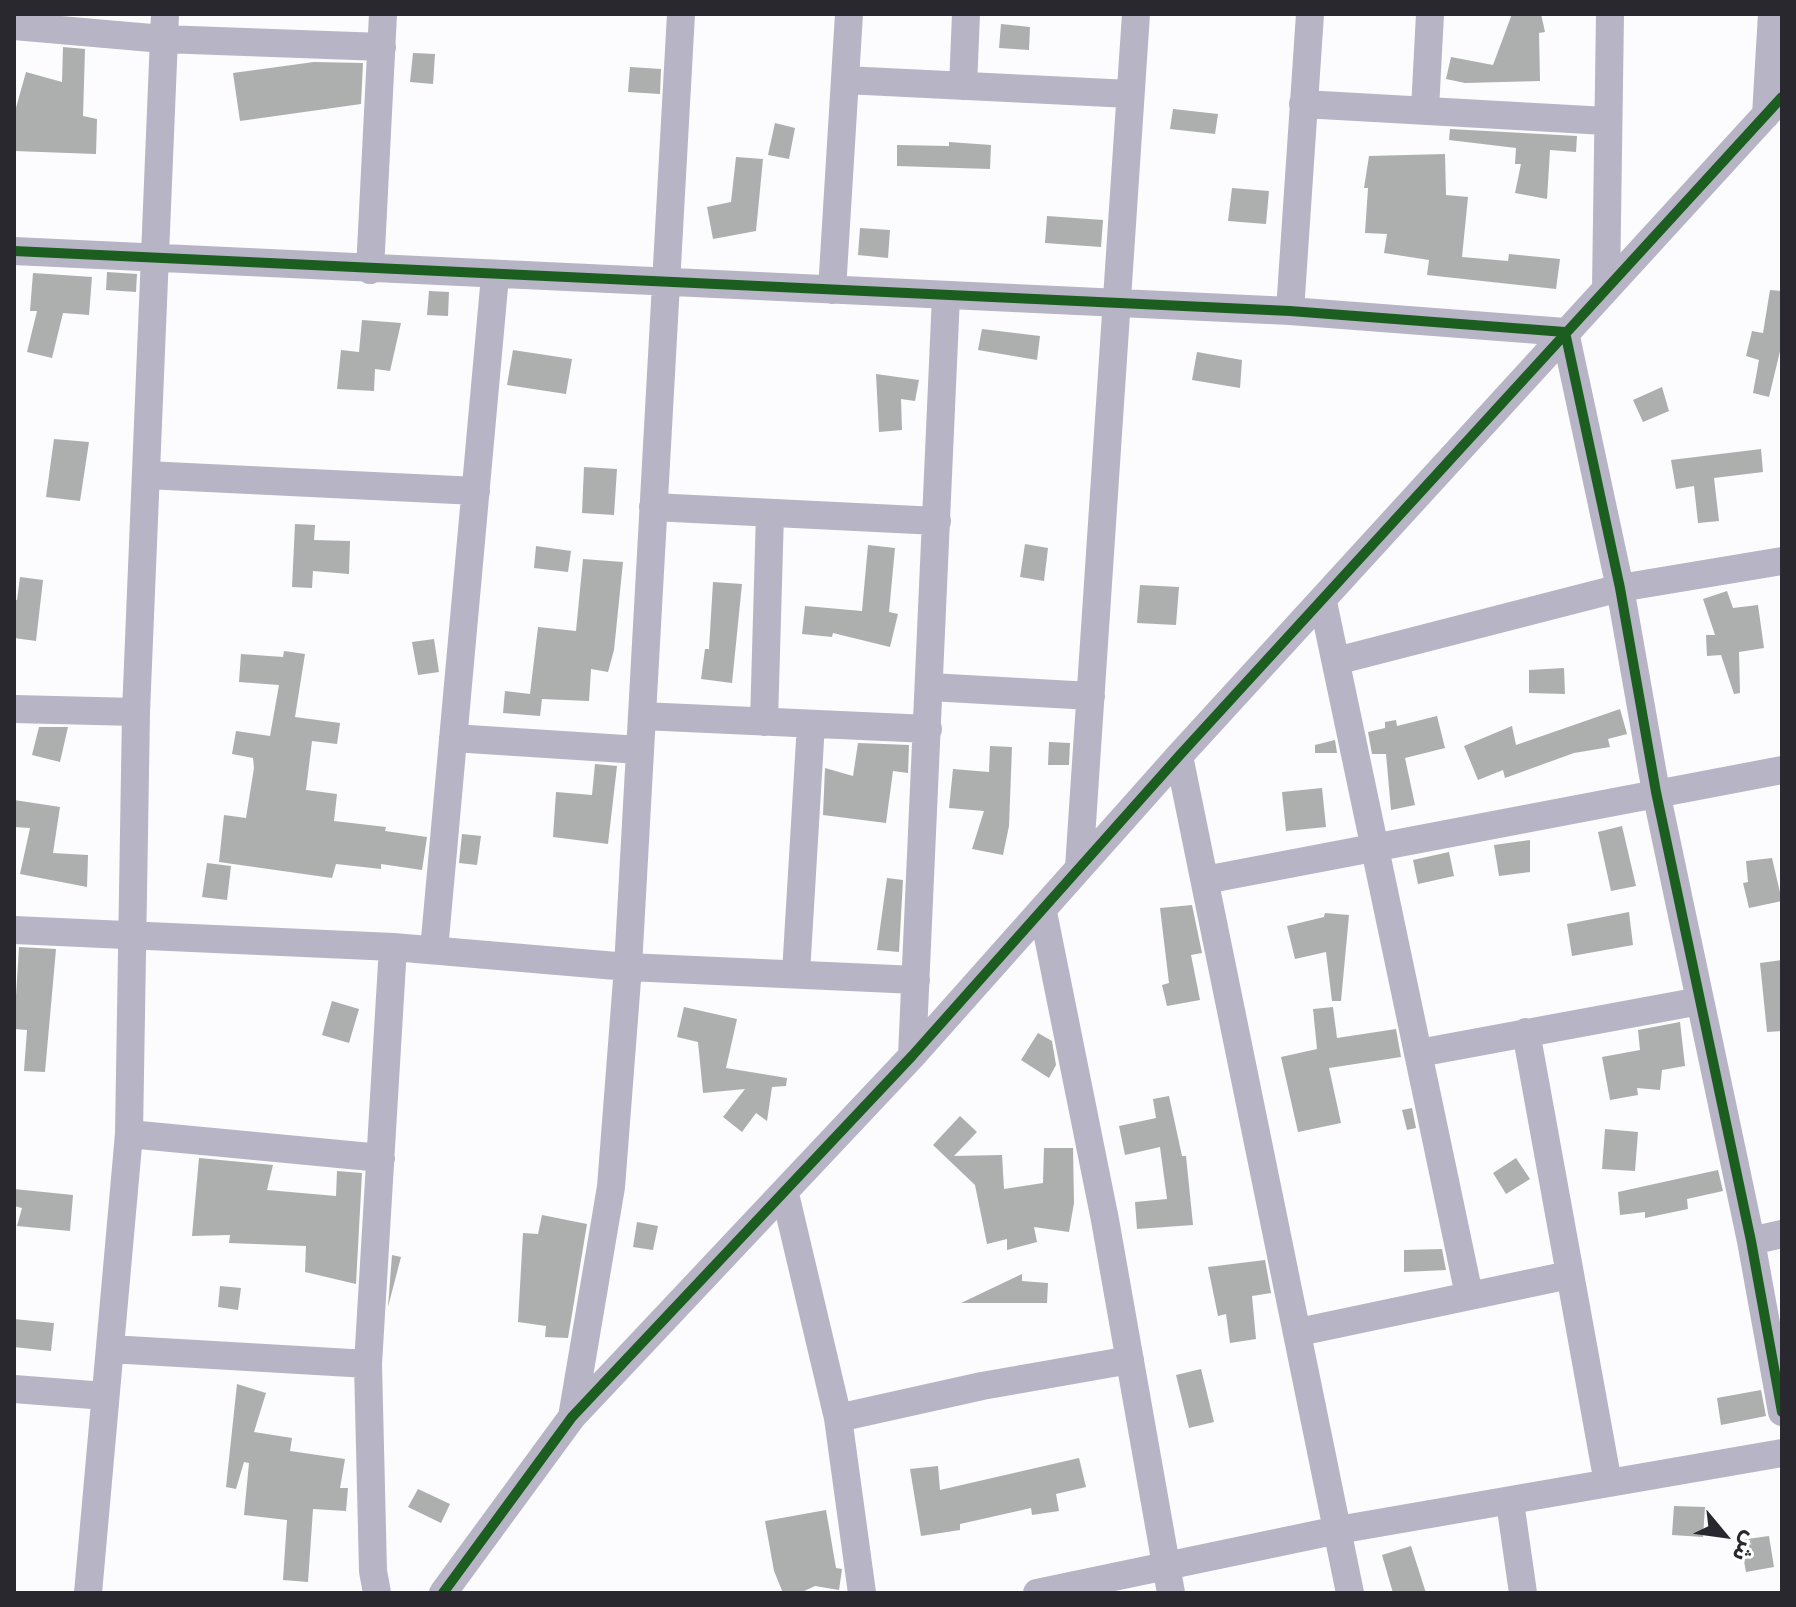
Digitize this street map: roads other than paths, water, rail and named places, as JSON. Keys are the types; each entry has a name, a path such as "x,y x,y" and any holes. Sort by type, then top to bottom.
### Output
{"street":[{"path":"370,270 383,14"},
{"path":"572,1417 611,1187 628,967 681,14"},
{"path":"832,290 849,14"},
{"path":"963,86 966,14"},
{"path":"1079,868 1136,14"},
{"path":"1290,311 1310,14"},
{"path":"1425,109 1430,14"},
{"path":"1606,289 1606,121 1610,14"},
{"path":"443,1593 572,1417 912,1056 1179,756 1774,106 1772,14"},
{"path":"14,26 164,26 382,47"},
{"path":"88,1593 129,1134 135,937 136,712 164,26"},
{"path":"845,80 1130,94"},
{"path":"1303,104 1606,121"},
{"path":"14,251 495,276 1118,302 1290,311 1565,332"},
{"path":"434,950 495,276"},
{"path":"912,1056 946,296"},
{"path":"1565,332 1620,588 1656,792 1751,1241 1782,1412"},
{"path":"146,475 476,491"},
{"path":"653,507 937,521"},
{"path":"764,722 770,513"},
{"path":"1336,661 1620,588 1782,561"},
{"path":"1323,602 1377,846 1469,1295"},
{"path":"930,687 1091,696"},
{"path":"14,709 136,712"},
{"path":"642,716 928,729"},
{"path":"796,973 811,724"},
{"path":"453,738 640,750"},
{"path":"1179,756 1350,1593"},
{"path":"1205,880 1782,770"},
{"path":"1043,912 1082,1098 1171,1593"},
{"path":"14,930 393,947 628,967 916,980"},
{"path":"377,1593 373,1571 368,1364 393,947"},
{"path":"1419,1053 1700,1001"},
{"path":"1526,1032 1608,1483"},
{"path":"129,1134 381,1158"},
{"path":"785,1194 838,1418 862,1593"},
{"path":"1751,1241 1782,1234"},
{"path":"1299,1332 1569,1275"},
{"path":"110,1349 368,1364"},
{"path":"838,1418 982,1386 1130,1360"},
{"path":"14,1389 105,1396"},
{"path":"1037,1593 1338,1530 1782,1453"},
{"path":"1510,1502 1523,1593"}]}
